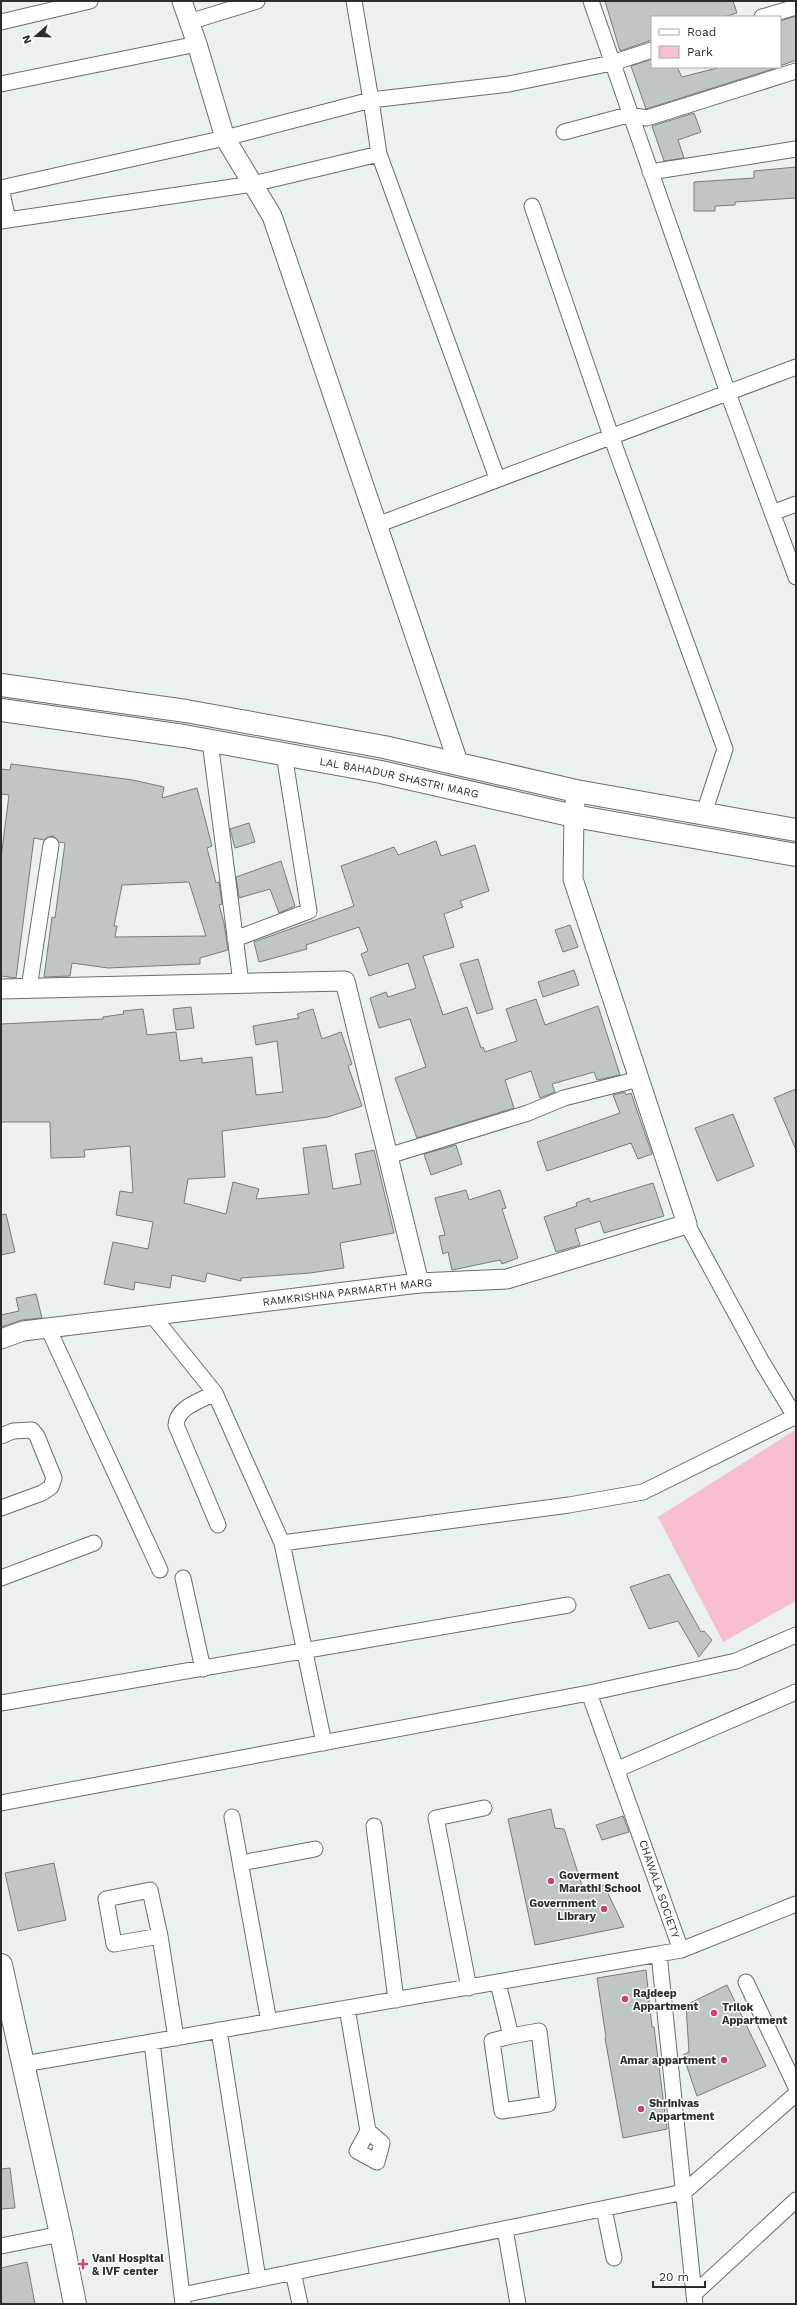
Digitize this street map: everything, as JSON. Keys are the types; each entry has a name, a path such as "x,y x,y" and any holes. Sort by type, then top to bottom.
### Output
{"main road":[{"path":"1,685 186,711 384,747 576,791 796,830"},
{"name":"LAL BAHADUR SHASTRI MARG","path":"1,710 210,741 284,754 381,772 574,816 796,855"},
{"path":"1,1965 24,2064 75,2304"}],"street":[{"path":"1,22 90,1"},
{"path":"182,1 197,44 225,138 272,216 459,765"},
{"path":"189,22 257,1"},
{"path":"354,1 379,154 497,478"},
{"path":"591,1 728,393 796,577"},
{"path":"765,16 796,7"},
{"path":"1,84 197,44"},
{"path":"379,154 253,184 4,221 1,188 225,138 371,100 509,84 612,62 651,50"},
{"path":"564,132 631,116 647,118 796,71"},
{"path":"650,172 796,149"},
{"path":"532,206 611,436 725,749 704,813"},
{"path":"377,525 497,478 796,367"},
{"path":"772,513 796,504"},
{"path":"210,741 241,983"},
{"path":"235,939 309,911 284,754"},
{"path":"282,1543 561,1506 643,1492 796,1417 762,1362 688,1224 573,879 576,791"},
{"path":"29,988 51,845"},
{"path":"1,989 345,981 419,1283"},
{"path":"388,1156 528,1113 564,1098 639,1079"},
{"name":"RAMKRISHNA PARMARTH MARG","path":"1,1339 23,1331 419,1283 507,1279 688,1224"},
{"path":"152,1316 215,1393 282,1543 324,1743"},
{"path":"48,1328 160,1570"},
{"path":"215,1393 181,1411 176,1418 176,1425 218,1525"},
{"path":"1,1436 13,1431 32,1430 37,1436 54,1478 51,1487 42,1493 1,1508"},
{"path":"1,1578 94,1543"},
{"path":"183,1578 203,1668"},
{"path":"1,1703 568,1605"},
{"path":"1,1803 589,1693 736,1661 796,1635"},
{"path":"618,1769 796,1692"},
{"name":"CHAWALA SOCIETY","path":"24,2064 681,1950 618,1769 589,1693"},
{"path":"469,1988 436,1818 484,1808"},
{"path":"232,1817 269,2022"},
{"path":"374,1826 396,2000"},
{"path":"241,1863 315,1849"},
{"path":"681,1950 796,1904"},
{"path":"160,1936 176,2038"},
{"path":"659,1954 695,2299"},
{"path":"498,1982 510,2036"},
{"path":"746,1982 796,2087"},
{"path":"348,2008 368,2131"},
{"path":"219,2030 258,2279"},
{"path":"539,2032 548,2104 502,2111 492,2041 510,2036 539,2032"},
{"path":"152,2042 182,2300 258,2279 684,2192 796,2094"},
{"path":"695,2299 796,2200"},
{"path":"604,2208 614,2258"},
{"path":"505,2229 518,2304"},
{"path":"1,2246 61,2234"},
{"path":"293,2272 300,2304"}],"green space":[{"path":"795,1430 796,1601 723,1642 658,1517"}],"building":[{"path":"605,1 733,1 737,13 727,16 651,16 651,40 620,51"},
{"path":"796,16 796,60 781,66 781,21"},
{"path":"651,59 651,68 678,68 682,77 717,68 776,68 646,109 631,66"},
{"path":"694,113 701,132 678,140 684,158 664,161 652,126"},
{"path":"796,167 796,198 735,202 735,205 715,206 715,211 694,211 694,182 754,178 754,171"},
{"path":"11,764 133,780 164,787 162,798 197,788 212,846 207,848 216,883 219,882 222,904 219,905 224,923 228,950 200,958 200,964 108,968 72,963 70,976 44,977 52,917 55,918 65,843 59,842 53,836 44,840 34,838 16,978 1,976 1,858 9,795 1,794 1,769 10,770","holes":["189,882 206,936 115,937 117,926 114,926 122,885"]},
{"path":"249,823 255,842 235,848 230,829"},
{"path":"436,841 441,856 475,845 489,891 460,901 463,907 444,914 454,947 423,956 443,1015 467,1007 481,1048 483,1047 485,1052 517,1041 506,1009 536,999 545,1025 598,1006 620,1075 597,1080 594,1072 552,1084 555,1092 540,1098 531,1071 505,1080 514,1108 417,1138 395,1078 426,1067 410,1019 379,1028 370,998 386,992 388,997 416,988 408,963 369,976 361,954 368,951 359,927 306,945 307,949 259,962 254,942 354,906 341,866 394,847 398,855"},
{"path":"281,861 295,906 279,913 270,889 239,898 236,877"},
{"path":"570,925 578,947 563,952 555,930"},
{"path":"478,959 493,1009 477,1014 460,964"},
{"path":"574,970 579,985 543,997 538,982"},
{"path":"191,1007 194,1028 176,1030 173,1009"},
{"path":"143,1009 147,1035 176,1032 180,1061 202,1058 202,1063 252,1057 256,1095 283,1092 277,1041 256,1045 253,1026 299,1018 297,1014 313,1009 322,1039 341,1032 352,1064 348,1066 362,1106 328,1117 222,1131 225,1177 188,1179 184,1203 226,1214 233,1182 259,1189 256,1199 309,1194 303,1148 326,1145 333,1189 361,1184 355,1154 374,1150 394,1233 340,1243 344,1268 310,1273 241,1278 241,1281 207,1273 205,1282 172,1275 170,1288 135,1282 134,1290 104,1284 113,1242 148,1249 153,1222 116,1215 120,1191 133,1193 130,1146 84,1150 85,1157 51,1158 50,1122 1,1122 1,1024 103,1019 103,1017 124,1014 123,1011"},
{"path":"796,1089 796,1150 774,1098"},
{"path":"625,1092 626,1095 631,1093 652,1154 638,1159 631,1143 547,1171 537,1142 620,1113 613,1095"},
{"path":"733,1114 754,1166 717,1181 695,1128"},
{"path":"456,1145 462,1164 431,1175 424,1154"},
{"path":"653,1183 664,1216 604,1233 600,1221 575,1229 580,1245 556,1252 544,1217 577,1206 576,1203 589,1198 590,1202"},
{"path":"466,1190 469,1200 500,1190 506,1208 502,1209 518,1258 502,1264 500,1260 452,1270 448,1252 443,1254 439,1236 445,1235 435,1198"},
{"path":"6,1214 15,1252 1,1255 1,1215"},
{"path":"36,1294 42,1318 22,1320 1,1327 1,1315 19,1311 16,1298"},
{"path":"669,1574 701,1632 704,1631 712,1640 699,1657 678,1621 649,1629 630,1587"},
{"name":"Goverment Marathi School","path":"551,1809 555,1828 564,1829 584,1892 604,1885 624,1927 535,1945 508,1819"},
{"path":"623,1816 629,1832 602,1840 596,1825"},
{"path":"54,1863 66,1920 18,1931 5,1873"},
{"path":"646,1970 652,2027 654,2027 667,2129 623,2138 605,2038 597,1978"},
{"path":"727,1985 766,2066 697,2096 683,2055 689,2052 686,2005"},
{"path":"10,2168 15,2208 1,2209 1,2169"},
{"path":"27,2262 35,2304 1,2304 1,2268"}],"place":[{"name":"Goverment Marathi School","path":"551,1881"},
{"name":"Government Library","path":"604,1909"},
{"name":"Rajdeep Appartment","path":"625,1999"},
{"name":"Trilok Appartment","path":"714,2013"},
{"name":"Amar appartment","path":"724,2060"},
{"name":"Shrinivas Appartment","path":"641,2109"},
{"name":"Vani Hospital & IVF center","path":"83,2264"}]}
